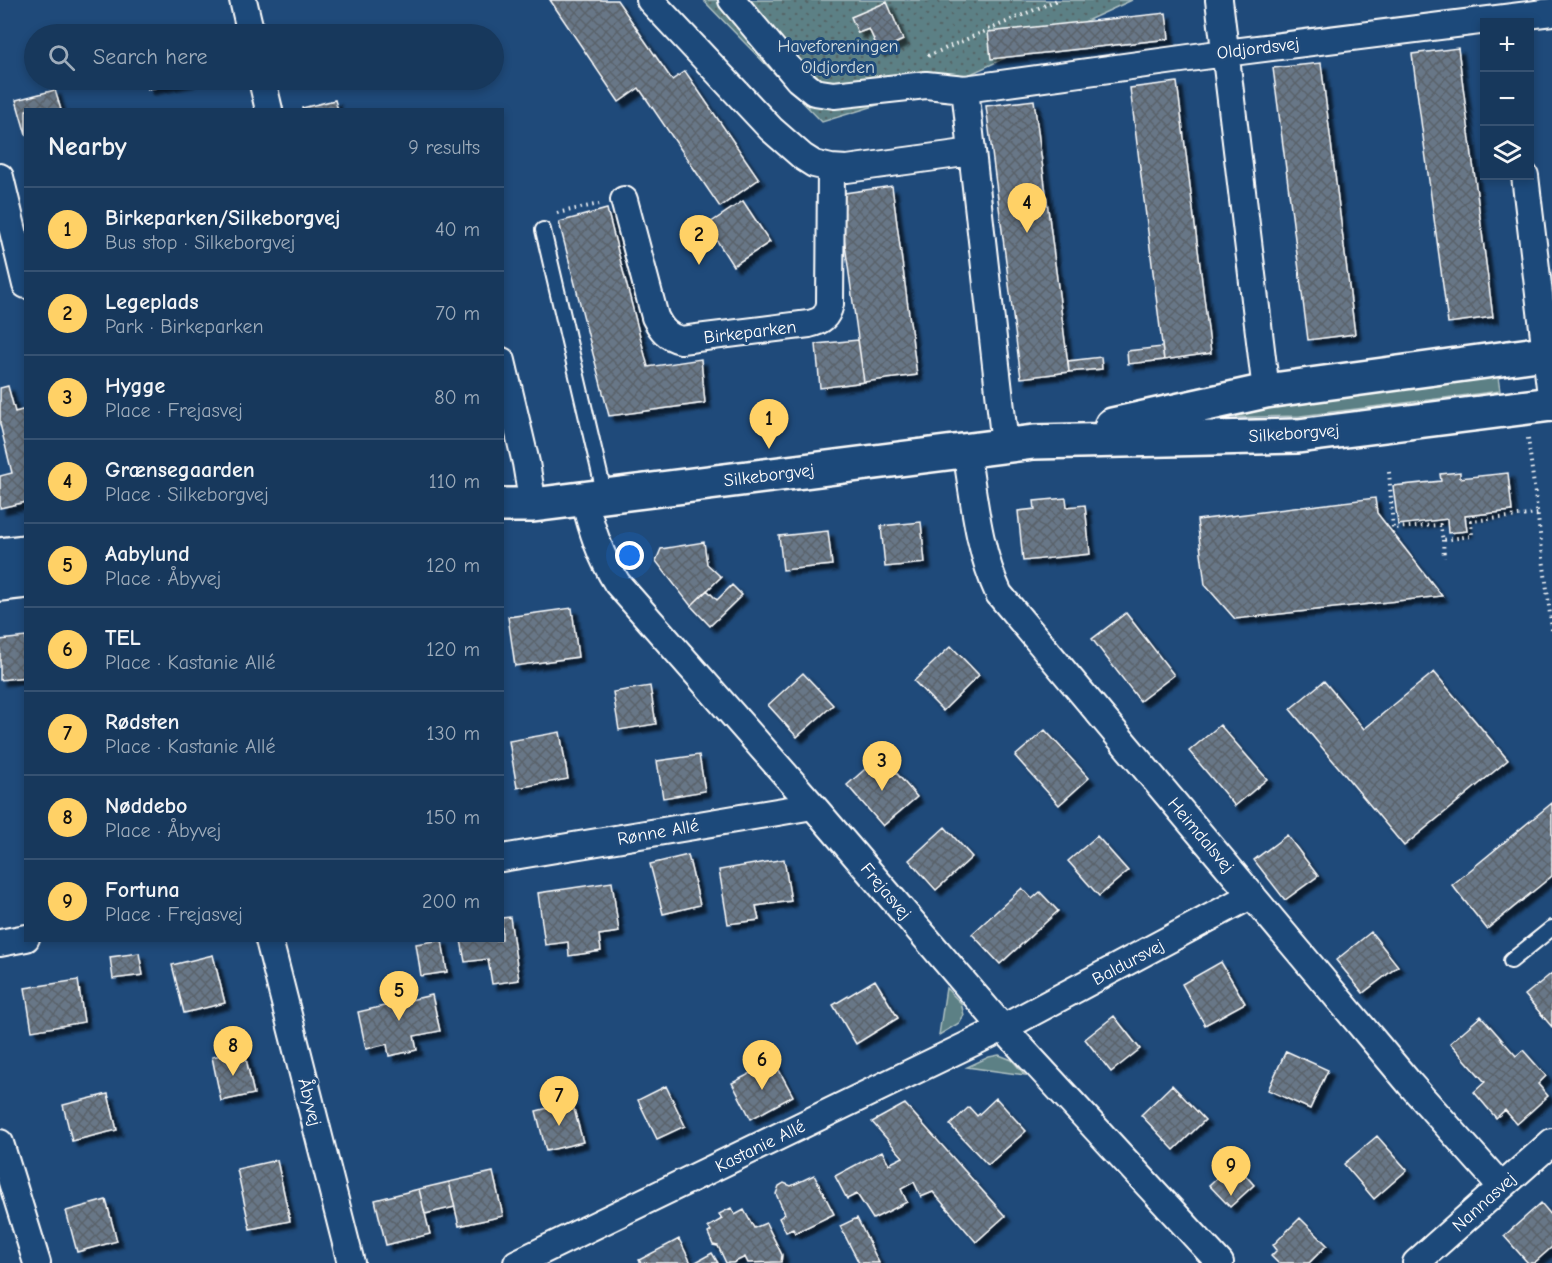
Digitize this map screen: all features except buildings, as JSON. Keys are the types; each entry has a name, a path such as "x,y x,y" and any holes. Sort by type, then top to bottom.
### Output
{"street":[{"path":"243,0 249,24"},
{"path":"650,0 771,129 791,148 814,164 847,169 972,152"},
{"name":"Oldjordsvej","path":"732,0 798,79 814,92 834,95 926,85 965,89 1225,52 1480,23"},
{"path":"1219,0 1266,391"},
{"name":"Oldjordsvej","path":"1518,18 1552,12"},
{"path":"965,89 972,152 1020,443"},
{"path":"264,90 269,108"},
{"name":"Birkeparken","path":"624,200 655,317 660,327 674,339 808,324 824,318 830,304 831,168"},
{"path":"0,177 24,270"},
{"name":"Silkeborgvej","path":"1020,443 1298,436 1552,404 1549,352 1526,180"},
{"name":"Silkeborgvej","path":"513,508 1020,443 1266,391 1549,352"},
{"path":"504,370 526,463 513,508"},
{"name":"Heimdalsvej","path":"966,450 979,533 989,571 999,594 1410,1084 1502,1186"},
{"name":"Frejasvej","path":"595,498 594,537 617,583 813,806 1003,1028 1220,1263"},
{"path":"0,555 24,552"},
{"path":"0,584 24,581"},
{"name":"Rønne Allé","path":"504,858 813,806"},
{"name":"Baldursvej","path":"1003,1028 1252,896"},
{"path":"0,943 24,938"},
{"name":"Åbyvej","path":"270,942 351,1263"},
{"name":"Kastanie Allé","path":"517,1263 1003,1028"},
{"name":"Nannasvej","path":"1416,1263 1552,1142"},
{"path":"0,1143 37,1263"}],"lane":[{"path":"543,231 595,498"},
{"path":"1511,961 1552,928"}],"path":[{"path":"918,60 1058,0"},
{"path":"1528,433 1552,630"},
{"path":"1389,472 1393,528 1440,525 1444,558"},
{"path":"1443,540 1472,536 1471,521 1538,514"}],"green space":[{"name":"Haveforeningen Oldjorden","path":"703,0 1132,0 953,82 822,122"},
{"path":"1498,377 1500,391 1300,416 1215,418 1215,413"},
{"path":"946,988 961,1003 964,1015 959,1023 939,1035"},
{"path":"999,1055 1012,1060 1025,1075 967,1067 989,1057"}],"place":[{"name":"Grænsegaarden","path":"1027,233"},
{"name":"Legeplads","path":"699,265"},
{"name":"Birkeparken/Silkeborgvej","path":"769,449"},
{"name":"Hygge","path":"882,791"},
{"name":"Aabylund","path":"399,1021"},
{"name":"Nøddebo","path":"233,1076"},
{"name":"TEL","path":"762,1090"},
{"name":"Rødsten","path":"559,1126"},
{"name":"Fortuna","path":"1231,1196"}]}
